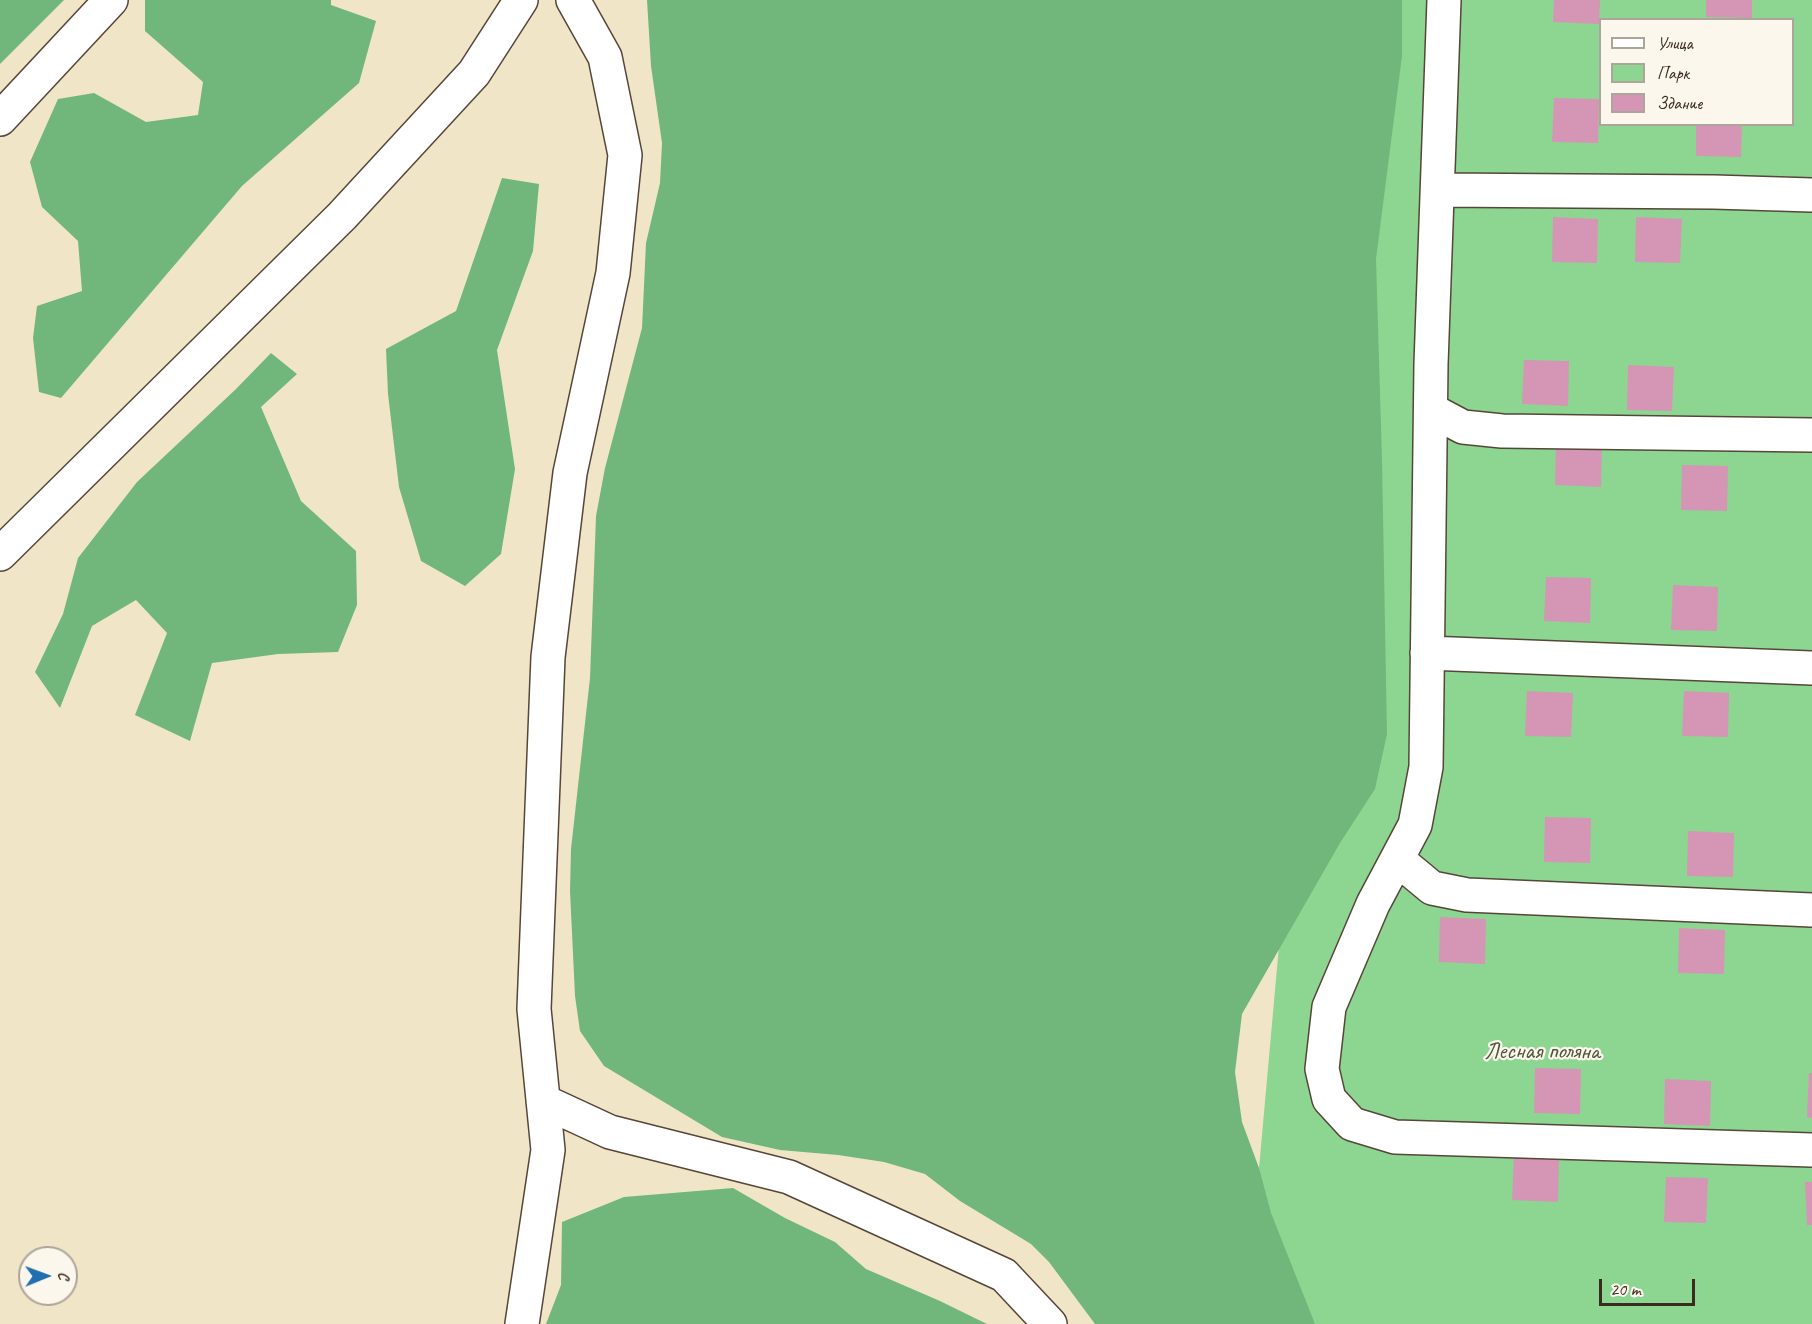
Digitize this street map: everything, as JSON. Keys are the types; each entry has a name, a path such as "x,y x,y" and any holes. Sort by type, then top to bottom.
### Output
{"street":[{"path":"0,119 111,0"},
{"path":"0,554 342,216 474,73 521,0"},
{"path":"522,1324 548,1150 534,1009 548,657 570,473 613,273 625,155 606,57 573,0"},
{"path":"1444,0 1431,410 1426,767 1415,825 1372,904 1329,1007 1322,1069 1329,1099 1352,1124 1395,1137 1812,1150"},
{"path":"1438,190 1812,195"},
{"path":"1431,410 1463,426 1502,431 1812,435"},
{"path":"1427,653 1812,668"},
{"path":"1397,859 1432,888 1467,895 1812,910"},
{"path":"543,1101 610,1132 789,1177 1004,1275 1050,1324"}],"green space":[{"path":"0,0 64,0 0,64"},
{"path":"145,0 331,0 331,5 376,21 359,83 242,186 61,398 39,392 33,338 37,306 82,291 78,241 42,207 30,162 58,99 94,93 146,122 198,115 203,82 145,31"},
{"path":"647,0 1402,0 1402,56 1376,259 1387,734 1375,789 1340,843 1242,1014 1235,1072 1242,1122 1259,1168 1271,1213 1315,1324 1095,1324 1049,1262 1031,1244 960,1201 925,1174 884,1162 780,1150 722,1137 604,1066 580,1031 575,996 570,891 571,849 590,678 596,516 605,468 642,328 646,243 660,183 662,143 651,66"},
{"name":"Лесная поляна","path":"1364,0 1812,0 1812,1324 1245,1324"},
{"path":"502,178 539,184 533,251 497,350 515,469 501,554 465,586 421,561 399,487 388,394 386,349 456,311"},
{"path":"271,353 297,374 261,407 301,501 356,551 357,605 338,652 278,654 212,663 190,741 135,715 167,633 136,600 92,626 60,708 35,672 63,614 78,558 137,482"},
{"path":"733,1188 785,1218 835,1242 866,1269 987,1324 546,1324 561,1285 562,1222 624,1197"}],"building":[{"path":"1554,0 1600,0 1599,24 1553,22"},
{"path":"1706,0 1752,0 1752,18 1706,17"},
{"path":"1554,98 1599,99 1598,143 1552,142"},
{"path":"1696,126 1742,126 1741,157 1696,156"},
{"path":"1553,217 1598,219 1597,263 1552,262"},
{"path":"1636,217 1682,219 1680,263 1635,262"},
{"path":"1524,360 1569,361 1568,406 1522,404"},
{"path":"1628,365 1674,367 1672,411 1627,410"},
{"path":"1556,441 1602,442 1601,487 1555,485"},
{"path":"1682,465 1728,466 1727,511 1681,510"},
{"path":"1546,577 1591,578 1590,623 1544,621"},
{"path":"1673,585 1718,587 1717,631 1671,630"},
{"path":"1527,691 1573,693 1571,737 1525,736"},
{"path":"1684,691 1729,693 1728,737 1682,736"},
{"path":"1545,817 1591,818 1590,863 1544,862"},
{"path":"1688,831 1734,833 1733,877 1687,876"},
{"path":"1440,917 1486,919 1485,964 1439,962"},
{"path":"1679,928 1725,930 1724,974 1678,973"},
{"path":"1535,1068 1581,1069 1580,1114 1534,1113"},
{"path":"1809,1073 1812,1073 1812,1118 1807,1117"},
{"path":"1665,1079 1711,1081 1710,1126 1664,1124"},
{"path":"1514,1155 1559,1157 1558,1202 1512,1200"},
{"path":"1666,1177 1708,1178 1706,1223 1664,1222"},
{"path":"1805,1182 1812,1182 1812,1225 1807,1225"}]}
